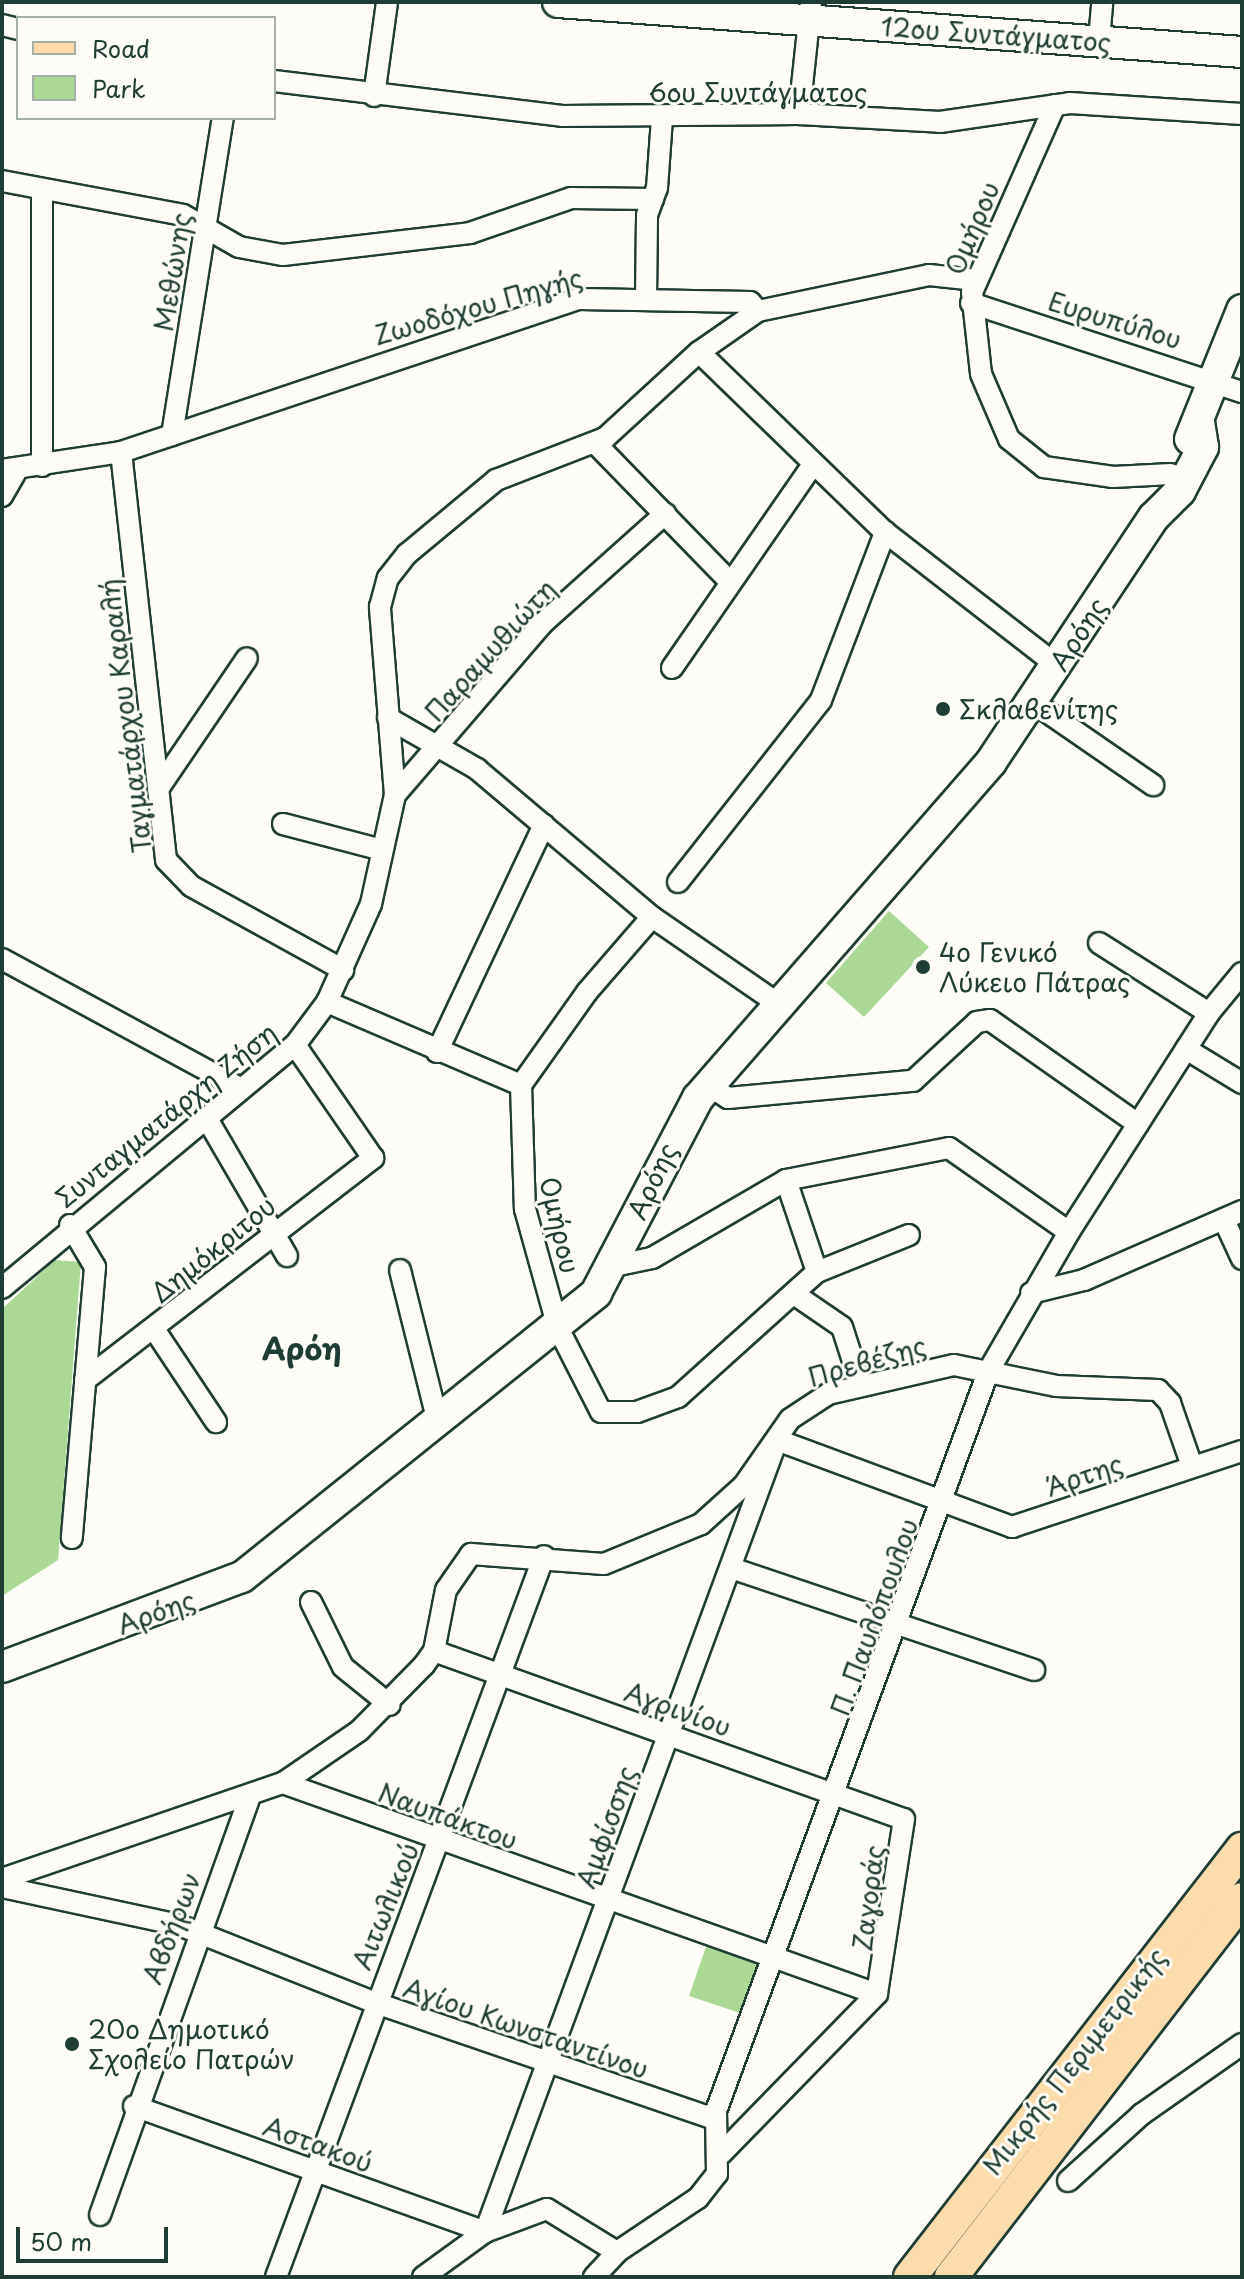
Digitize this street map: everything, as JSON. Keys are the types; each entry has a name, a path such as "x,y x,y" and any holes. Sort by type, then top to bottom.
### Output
{"main road":[{"name":"Μικρής Περιμετρικής","path":"910,2277 1242,1849"},
{"name":"Μικρής Περιμετρικής","path":"951,2277 1242,1899"}],"street":[{"path":"374,96 387,2"},
{"name":"12ου Συντάγματος","path":"558,2 810,12 1242,52"},
{"path":"1099,40 1102,2"},
{"path":"799,114 810,12"},
{"name":"6ου Συντάγματος","path":"276,81 374,96 662,118 799,114 940,122 1055,105 1242,114"},
{"name":"Ομήρου","path":"1055,105 976,280 971,303 987,393 1026,456 1080,474 1171,474"},
{"path":"646,299 662,118"},
{"name":"Μεθώνης","path":"172,435 223,120"},
{"path":"2,181 183,215 249,251 315,254 470,233 571,198 653,199"},
{"path":"42,190 42,466"},
{"name":"Ζωοδόχου Πηγής","path":"10,469 121,452 571,301 646,299 750,302 758,311 939,273 976,280"},
{"name":"Ευρυπύλου","path":"971,303 1212,377 1242,392"},
{"name":"Αρόης","path":"2,1667 242,1577 558,1328 614,1266 665,1150 708,1085 946,818 1034,703 1154,517 1171,474 1199,423 1212,377 1242,310"},
{"name":"Συνταγματάρχη Ζήση","path":"2,1288 70,1225 295,1045 327,1002 371,904 395,795 380,607 397,565 496,480 596,444 699,352 758,311"},
{"path":"699,352 885,532 1058,666"},
{"name":"Αρόης","path":"1154,517 1180,491 1203,447 1199,423"},
{"path":"596,444 730,582"},
{"name":"Ταγματάρχου Καραλή","path":"121,452 166,860 176,874 343,970"},
{"path":"672,668 813,464"},
{"path":"2,496 10,469"},
{"name":"Παραμυθιώτη","path":"395,795 543,623 665,514"},
{"path":"678,882 821,700 885,532"},
{"path":"158,789 247,658"},
{"path":"1034,703 1153,785"},
{"path":"388,718 441,745 544,825 652,917 780,1005"},
{"path":"283,824 382,850"},
{"path":"437,1052 544,825"},
{"path":"327,1002 437,1052 521,1085 587,992 652,917"},
{"path":"1099,943 1209,1013"},
{"path":"2,959 241,1089"},
{"name":"Π. Παυλόπουλου","path":"715,2119 943,1504 989,1370 1069,1232 1209,1013 1242,973"},
{"path":"708,1085 728,1098 913,1081 932,1071 972,1026 990,1020 1138,1124"},
{"name":"Δημόκριτου","path":"85,1380 154,1329 272,1232 373,1158 295,1045"},
{"path":"1186,1049 1242,1083"},
{"name":"Ομήρου","path":"521,1085 522,1194 558,1328 593,1406 607,1414 637,1412 678,1397 817,1272"},
{"path":"206,1117 287,1256"},
{"path":"614,1266 652,1258 786,1180 949,1148 1069,1232"},
{"path":"786,1180 817,1272 909,1235"},
{"path":"1031,1293 1084,1280 1233,1215 1242,1259"},
{"path":"70,1225 95,1267 72,1538"},
{"path":"400,1270 438,1422"},
{"path":"794,1294 842,1327 861,1386"},
{"path":"154,1329 216,1422"},
{"name":"Πρεβέζης","path":"434,1651 446,1590 471,1554 544,1556 604,1564 701,1524 727,1504 802,1407 861,1386 944,1366 989,1370 1056,1386 1158,1390 1170,1403 1192,1466"},
{"name":"Άρτης","path":"777,1440 1012,1527 1242,1451"},
{"name":"Αμφίσσης","path":"485,2232 544,2064 777,1440"},
{"name":"Αιτωλικού","path":"276,2277 373,2002 440,1842 544,1556"},
{"path":"731,1568 1034,1670"},
{"path":"311,1602 343,1667 390,1705"},
{"path":"2,1879 250,1797 283,1783 390,1705 434,1651"},
{"name":"Αγρινίου","path":"434,1651 669,1732 904,1819"},
{"name":"Ναυπάκτου","path":"283,1783 440,1842 776,1957 880,1989"},
{"name":"Αβδήρων","path":"100,2215 134,2106 196,1931 250,1797"},
{"name":"Ζαγοράς","path":"880,1989 904,1819"},
{"name":"Αγίου Κωνσταντίνου","path":"2,1887 112,1906 196,1931 373,2002 544,2064 715,2119"},
{"path":"594,2277 617,2252 698,2198 721,2154 880,1989"},
{"path":"1068,2181 1142,2114 1242,2044"},
{"name":"Αστακού","path":"134,2106 485,2232"},
{"path":"715,2119 721,2154"},
{"path":"423,2277 485,2232 547,2209 617,2252"}],"green space":[{"path":"889,911 929,947 864,1017 826,983"},
{"path":"55,1260 81,1262 58,1560 2,1596 2,1309"},
{"path":"707,1944 760,1962 743,2014 689,1996"}],"place":[{"name":"Σκλαβενίτης","path":"943,709"},
{"name":"4ο Γενικό Λύκειο Πάτρας","path":"923,967"},
{"name":"20ο Δημοτικό Σχολείο Πατρών","path":"72,2044"}],"district":[{"name":"Αρόη","path":"302,1348"}]}
